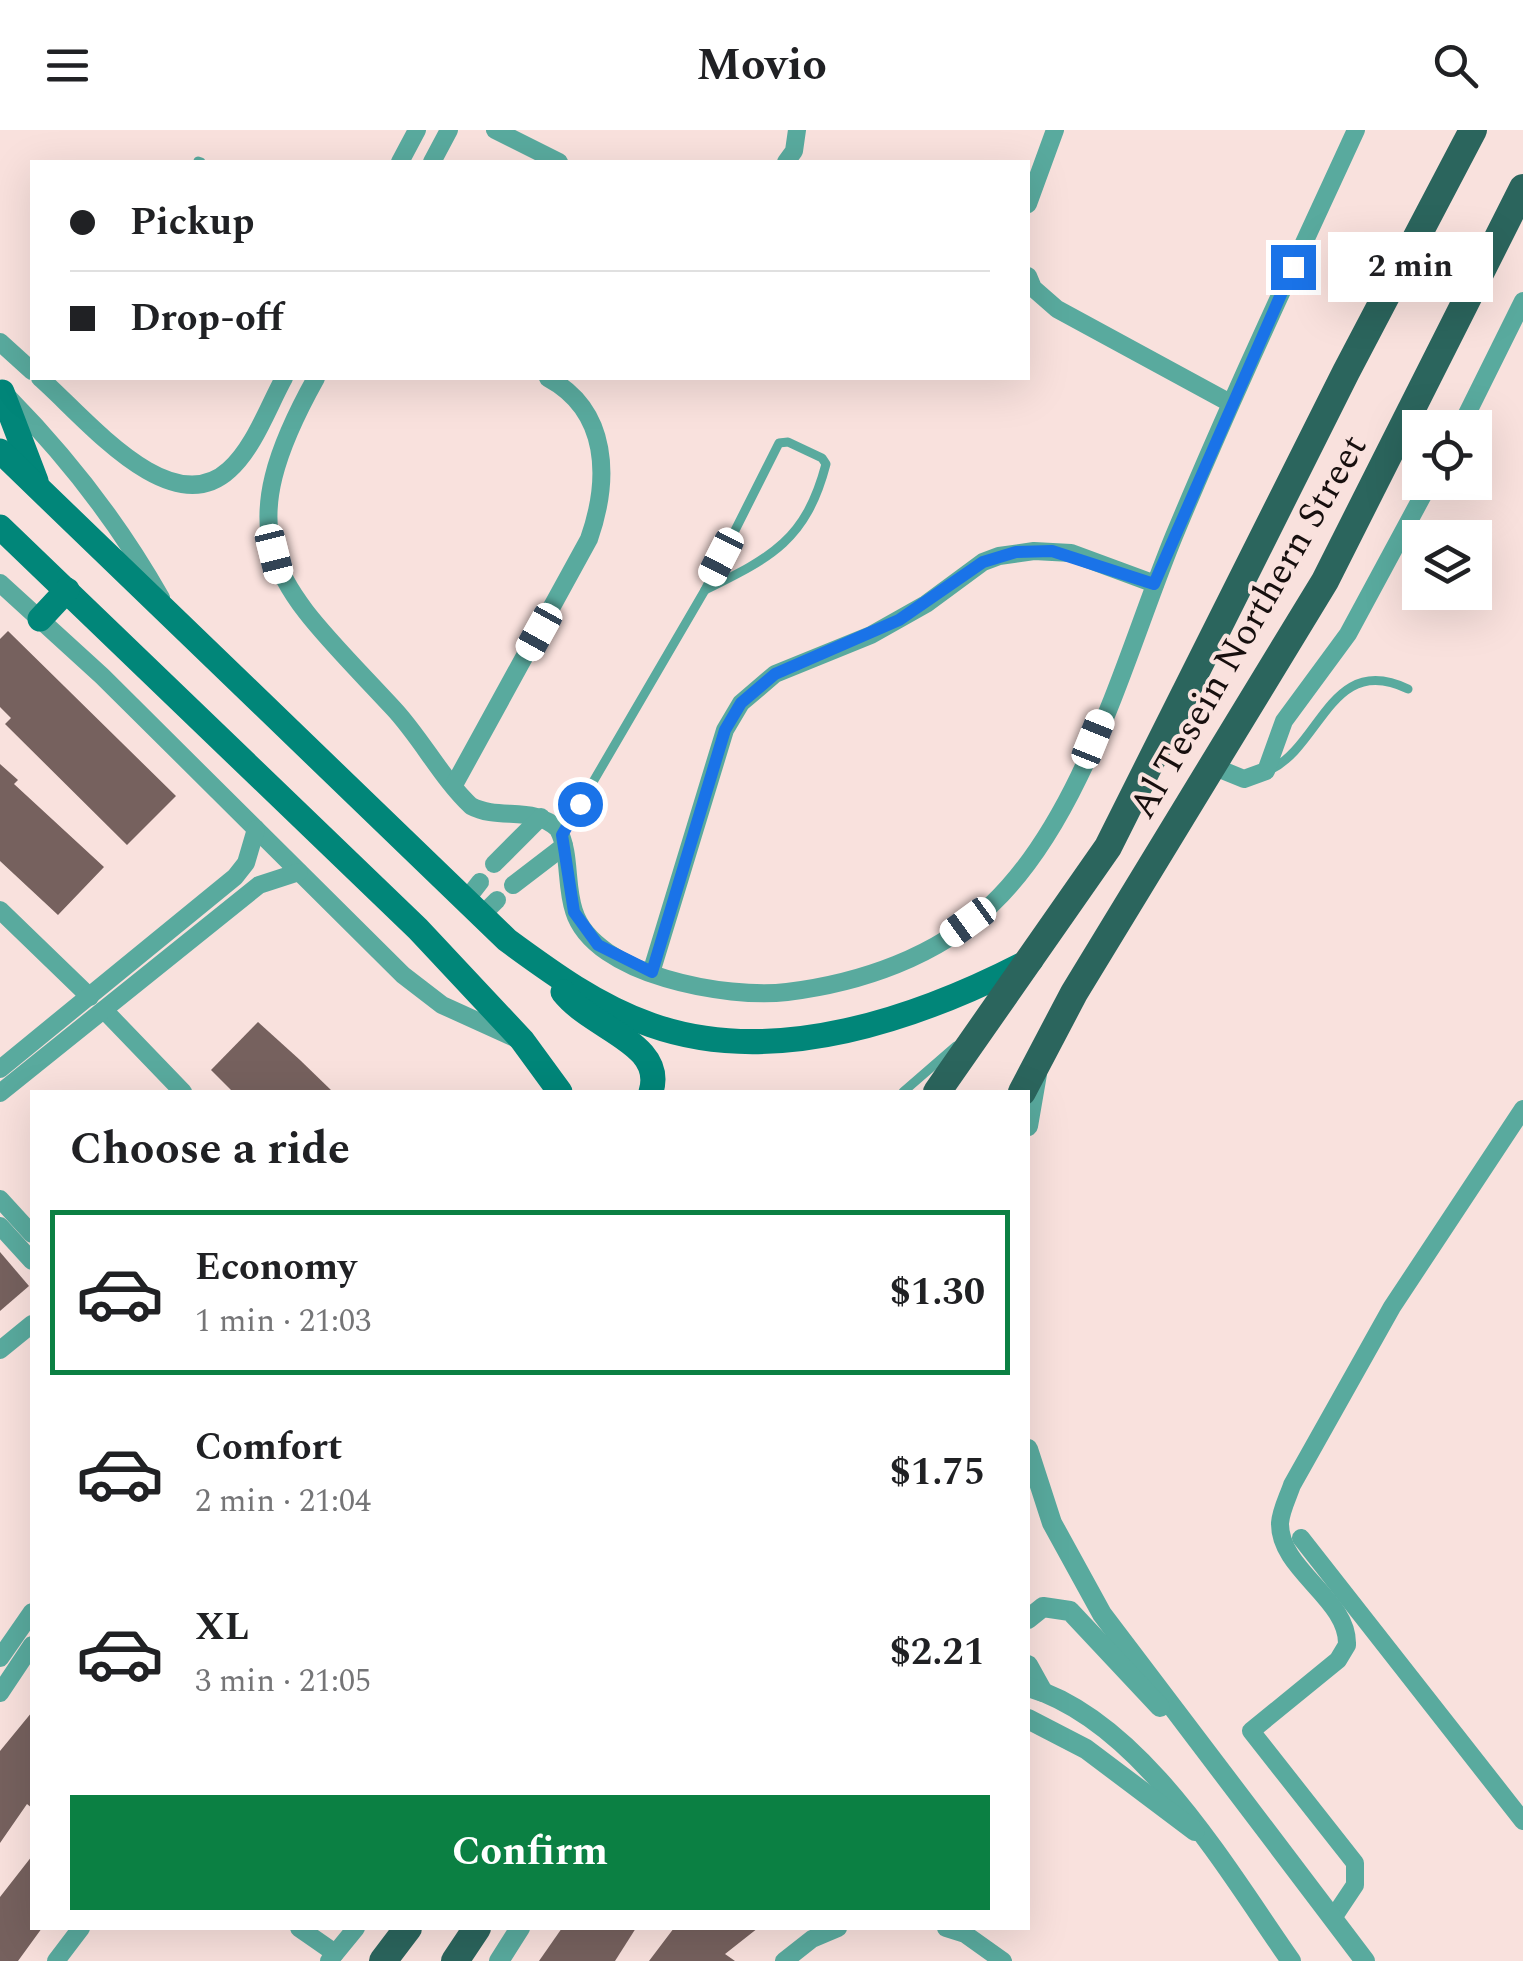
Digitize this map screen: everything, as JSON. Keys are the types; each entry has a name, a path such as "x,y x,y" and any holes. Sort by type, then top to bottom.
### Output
{"main road":[{"name":"Al Tesein Northern Street","path":"938,1090 1089,878 1129,808 1346,372 1473,130"},
{"name":"Al Tesein Northern Street","path":"1023,1090 1324,580 1523,188"},
{"path":"1,390 37,486"},
{"path":"0,451 171,616 481,899 550,971 580,1011 645,1052 653,1069 650,1090"},
{"path":"0,527 378,889 522,1040 559,1090"},
{"path":"40,619 67,590"},
{"path":"550,971 594,1000 653,1026 720,1039 780,1041 915,1010 1031,960"},
{"path":"544,1069 570,1090"},
{"path":"383,1961 406,1930"},
{"path":"454,1961 476,1930"}],"street":[{"path":"401,160 416,130"},
{"path":"433,160 449,130"},
{"path":"495,130 555,160"},
{"path":"787,160 794,151 797,130"},
{"path":"1030,199 1055,130"},
{"path":"315,380 280,453 269,498 268,534 279,573 301,610 397,712 454,785 480,811 541,817 563,840 574,912 598,945 652,972 706,990 745,993 830,987 922,955 991,905 1050,832 1093,739 1230,404 1356,130"},
{"path":"1030,281 1057,309 1230,404"},
{"path":"1469,410 1523,301"},
{"path":"0,342 30,368"},
{"path":"42,380 150,475 183,487 200,486 232,468 283,380"},
{"path":"454,785 590,539 602,504 603,458 591,416 570,390 552,380"},
{"path":"1,390 68,459 102,504 171,616"},
{"path":"1212,766 1244,779 1266,772 1284,721 1348,634 1420,500"},
{"path":"652,972 725,730 741,703 764,681 885,628 983,562 999,556 1034,550 1071,553 1154,584"},
{"path":"0,582 403,975 442,1005 484,1028 522,1040"},
{"path":"494,864 541,817"},
{"path":"0,1093 236,877 246,863 256,829"},
{"path":"513,885 563,840"},
{"path":"0,1070 258,884 299,872"},
{"path":"0,910 181,1090"},
{"path":"1030,1114 1040,1056"},
{"path":"1333,1918 1355,1884 1355,1863 1251,1731 1338,1660 1347,1645 1344,1627 1284,1540 1281,1516 1292,1485 1392,1307 1523,1109"},
{"path":"0,1199 30,1232"},
{"path":"0,1226 30,1259"},
{"path":"0,1350 30,1326"},
{"path":"1030,1455 1052,1523 1083,1584 1365,1961"},
{"path":"1302,1538 1523,1822"},
{"path":"1030,1618 1043,1608 1070,1610 1148,1696 1183,1722"},
{"path":"0,1658 30,1615"},
{"path":"0,1693 30,1648"},
{"path":"1035,1690 1137,1758 1184,1806 1291,1961"},
{"path":"1030,1720 1086,1749 1205,1838"},
{"path":"56,1961 79,1930"},
{"path":"301,1930 332,1957 354,1930"},
{"path":"499,1961 519,1930"},
{"path":"784,1961 812,1939 833,1930"},
{"path":"952,1930 965,1934 1003,1961"}],"lane":[{"path":"563,840 705,590 779,443 788,442 822,458 825,468 807,518 788,543 705,590"},
{"path":"1266,772 1284,762 1350,688 1380,679 1408,689"},
{"path":"905,1090 942,1057 984,1028"}],"building":[{"path":"8,631 176,796 127,845 5,724 11,718 0,707 0,639"},
{"path":"0,764 18,780 14,784 104,867 58,915 0,861"},
{"path":"258,1022 331,1090 231,1090 211,1070"},
{"path":"0,1252 29,1286 0,1311"},
{"path":"30,1714 30,1806 27,1804 0,1843 0,1751"},
{"path":"30,1859 30,1930 41,1930 18,1961 0,1961 0,1897"},
{"path":"561,1930 635,1930 615,1961 539,1961"},
{"path":"672,1930 755,1930 725,1954 735,1961 649,1961"}],"route":[{"path":"580,804 562,835 574,912 598,945 652,972 725,730 751,692 787,667 842,648 899,620 983,562 999,556 1034,550 1071,553 1154,584 1293,267"}]}
